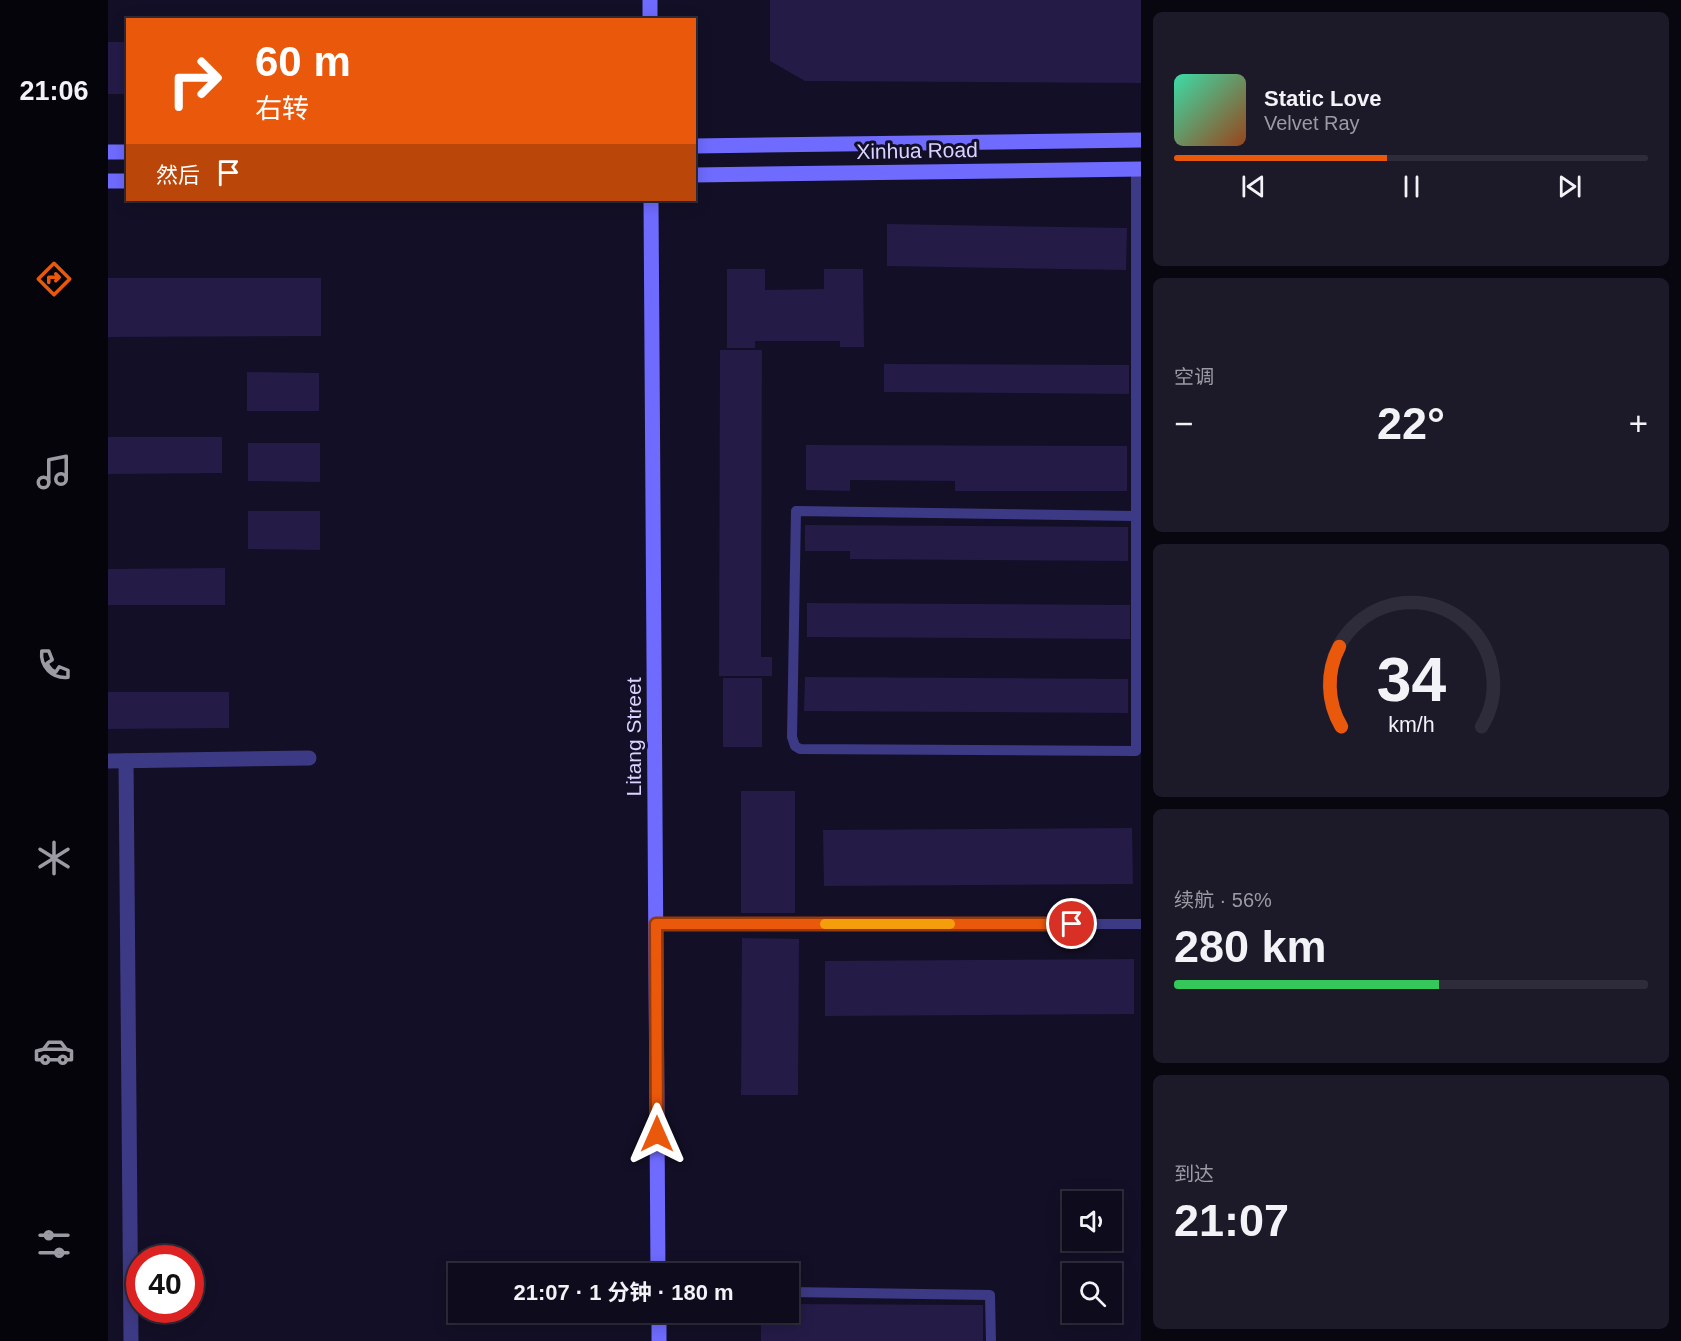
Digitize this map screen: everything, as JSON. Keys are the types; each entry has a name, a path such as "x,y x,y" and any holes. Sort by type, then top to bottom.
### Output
{"street":[{"path":"650,0 650,18"},
{"name":"Xinhua Road","path":"696,146 1141,140"},
{"path":"108,152 126,152"},
{"name":"Xinhua Road","path":"696,175 1138,169"},
{"path":"108,181 126,181"},
{"name":"Litang Street","path":"651,201 658,1263"},
{"path":"108,761 309,758"},
{"path":"126,760 131,1341"},
{"path":"659,1323 659,1341"}],"lane":[{"path":"1138,169 1138,517 1136,751 800,749 795,746 792,737 796,511 1138,517"},
{"path":"656,924 1141,924"},
{"path":"799,1292 990,1295 991,1341"}],"building":[{"path":"770,0 1141,0 1141,83 805,81 770,61"},
{"path":"108,42 126,42 126,94 108,94"},
{"path":"887,224 1127,228 1126,270 887,266"},
{"path":"727,269 765,269 765,290 824,289 824,269 863,269 864,347 840,347 840,341 755,341 755,348 727,348"},
{"path":"108,278 321,278 321,336 108,337"},
{"path":"720,350 762,350 761,657 772,657 772,676 719,676"},
{"path":"884,364 1129,365 1129,394 884,392"},
{"path":"247,372 319,373 319,411 247,411"},
{"path":"108,437 222,437 222,473 108,474"},
{"path":"248,443 320,443 320,482 248,481"},
{"path":"806,445 1127,446 1127,491 955,491 955,481 850,480 850,491 806,490"},
{"path":"248,511 320,511 320,550 248,549"},
{"path":"805,525 1128,527 1128,561 850,559 850,551 805,551"},
{"path":"225,568 225,605 108,605 108,569"},
{"path":"807,603 1130,605 1130,639 807,637"},
{"path":"805,677 1128,679 1128,713 804,711"},
{"path":"723,678 762,678 762,747 723,747"},
{"path":"108,692 229,692 229,728 108,729"},
{"path":"741,791 795,791 795,913 741,913"},
{"path":"1132,828 1133,884 824,886 823,830"},
{"path":"742,938 799,939 798,1095 741,1095"},
{"path":"1134,959 1134,1014 825,1016 825,961"},
{"path":"799,1304 983,1305 983,1341 761,1341 761,1323 799,1323"}],"slow traffic":[{"path":"825,924 950,924"}],"route":[{"path":"657,1134 656,924 1072,924"}]}
